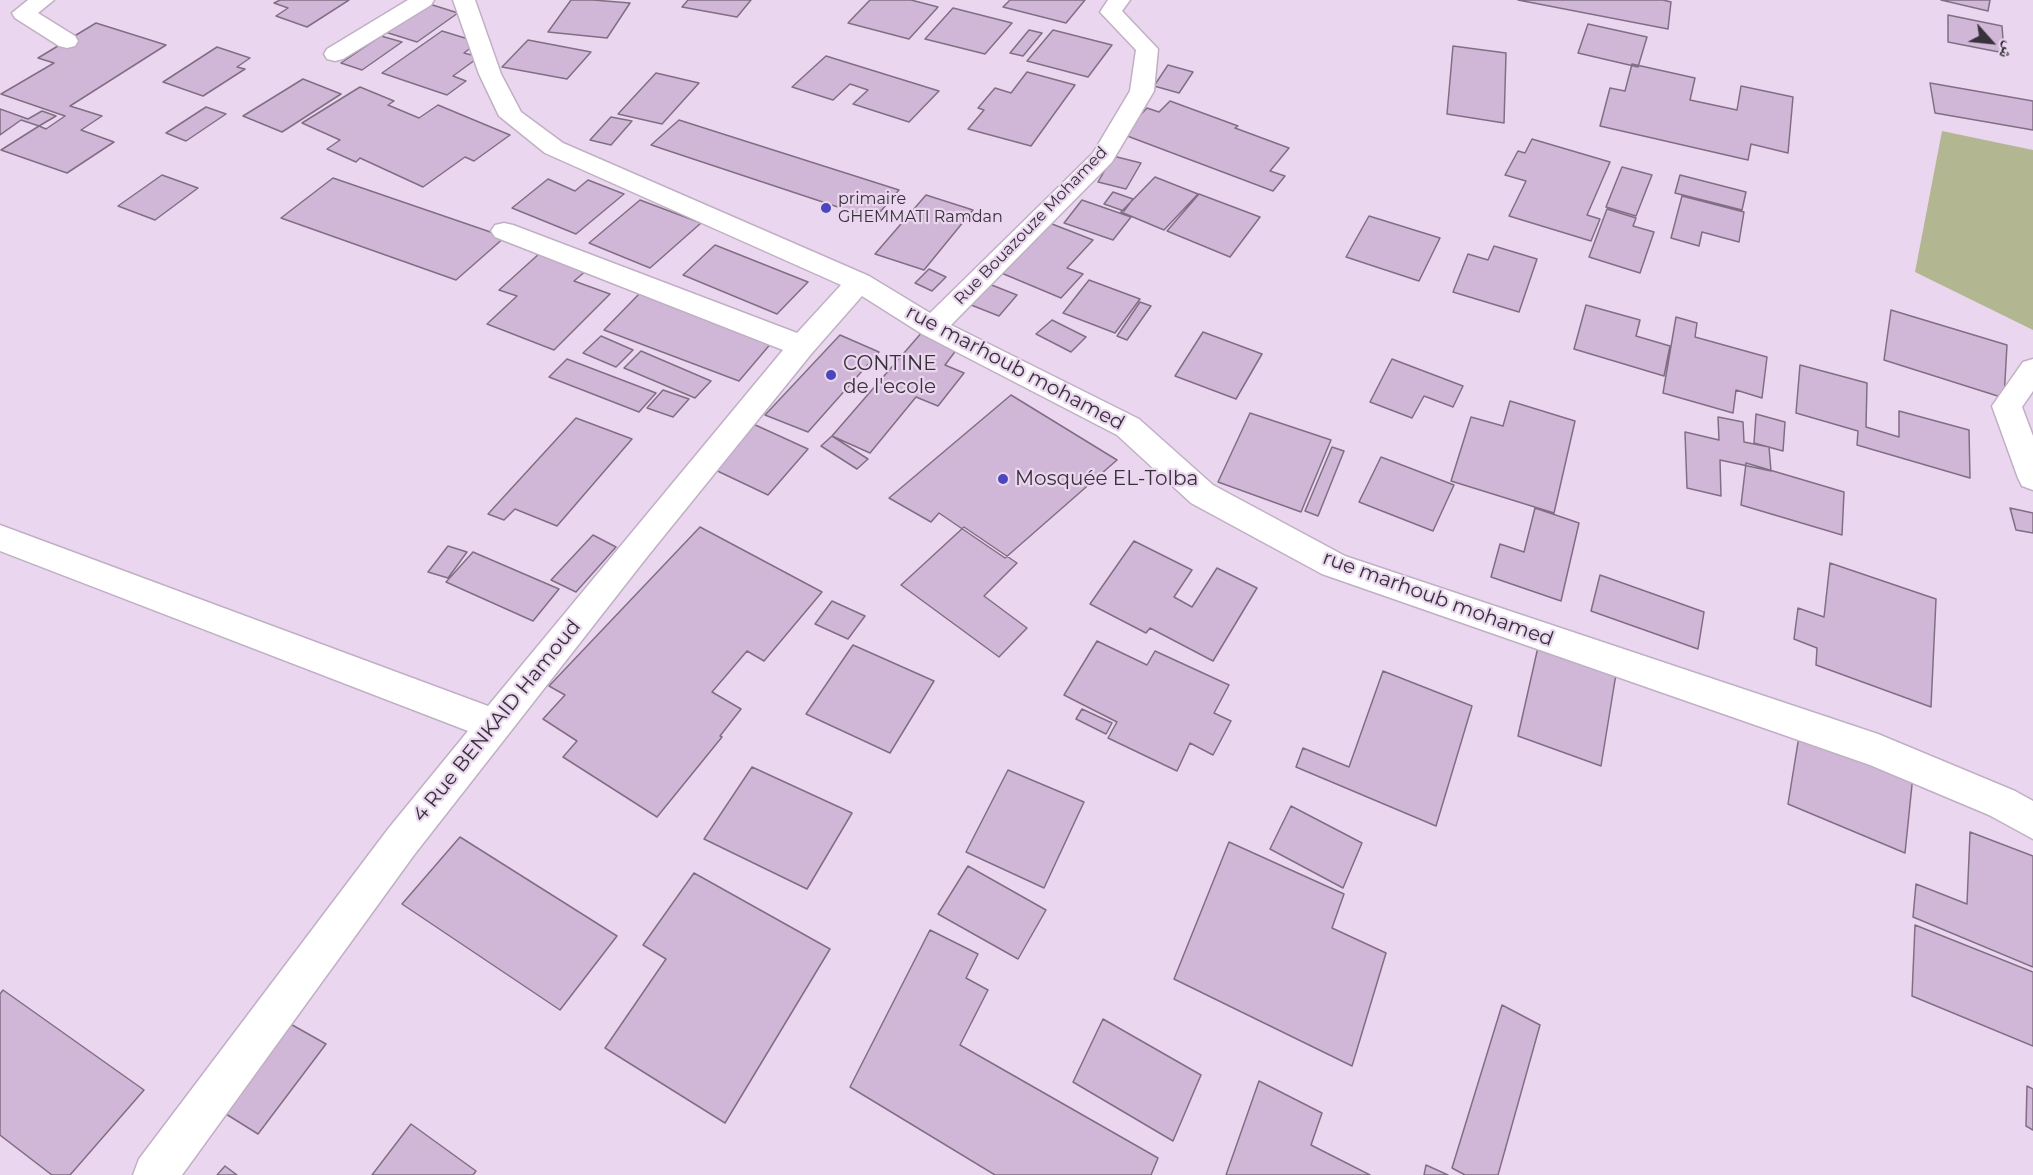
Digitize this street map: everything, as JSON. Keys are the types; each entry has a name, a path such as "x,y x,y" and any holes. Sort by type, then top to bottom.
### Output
{"street":[{"path":"43,0 15,17 67,41"},
{"path":"335,54 423,0"},
{"name":"rue marhoub mohamed","path":"464,0 490,74 511,116 554,148 859,282 932,327 1128,427 1202,494 1334,565 1878,751 2002,803 2033,821"},
{"name":"Rue Bouazouze Mohamed","path":"932,327 1103,157 1142,91 1147,48 1111,12 1119,0"},
{"path":"504,231 802,346"},
{"name":"4 Rue BENKAID Hamoud","path":"155,1175 401,842 802,346 859,282"},
{"path":"2033,369 2007,406 2033,478"},
{"path":"0,538 495,725"}],"green space":[{"path":"1942,131 2033,150 2033,330 1915,272"}],"building":[{"path":"280,0 349,0 307,27 276,16 288,8 274,3"},
{"path":"571,0 630,3 607,38 548,32"},
{"path":"688,0 751,0 737,17 682,7"},
{"path":"870,0 911,0 938,7 909,39 848,23"},
{"path":"1010,0 1085,0 1066,23 1003,7"},
{"path":"1518,0 1663,0 1671,2 1668,29"},
{"path":"1941,0 1990,0 1988,11"},
{"path":"423,2 458,13 417,42 382,31"},
{"path":"953,8 1012,23 985,54 925,39"},
{"path":"1948,15 2002,26 2004,53 1948,42"},
{"path":"96,23 166,45 70,106 102,116 81,130 114,142 67,173 1,150 39,126 46,129 65,116 1,94 54,63 38,58"},
{"path":"1588,24 1647,37 1638,67 1578,53"},
{"path":"1029,30 1042,33 1023,56 1010,53"},
{"path":"1053,30 1112,45 1088,77 1027,61"},
{"path":"442,31 478,42 464,53 479,57 453,76 466,81 447,95 382,73"},
{"path":"381,36 402,42 362,70 341,63"},
{"path":"528,40 591,52 567,79 502,67"},
{"path":"1453,46 1506,53 1504,123 1447,114"},
{"path":"217,47 250,58 237,67 245,69 203,96 163,82"},
{"path":"826,56 939,91 909,122 853,104 868,90 850,84 833,100 792,87"},
{"path":"1632,64 1695,78 1690,100 1737,110 1741,86 1793,97 1788,153 1751,144 1748,160 1600,126 1610,88 1625,91"},
{"path":"1168,65 1193,72 1179,93 1154,86"},
{"path":"1027,72 1075,85 1031,146 968,129 984,110 978,108 995,88 1011,93"},
{"path":"656,73 699,83 662,124 618,114"},
{"path":"303,79 341,94 282,132 243,116"},
{"path":"1930,83 2033,101 2033,130 1935,113"},
{"path":"360,87 394,101 388,105 419,118 438,105 510,135 474,161 465,157 423,187 360,158 356,162 327,149 340,140 302,123"},
{"path":"1170,101 1289,148 1270,171 1285,176 1273,191 1122,134 1147,108 1159,112"},
{"path":"206,107 226,114 186,141 166,133"},
{"path":"0,109 28,119 42,111 56,116 39,126 21,120 0,135"},
{"path":"611,117 632,121 611,145 590,140"},
{"path":"679,120 899,190 874,219 651,145"},
{"path":"1532,139 1610,162 1587,215 1600,219 1591,241 1509,216 1526,181 1505,175 1518,151 1525,153"},
{"path":"1113,156 1141,163 1126,189 1098,182"},
{"path":"1622,167 1652,175 1636,216 1606,207"},
{"path":"162,175 198,188 155,220 118,206"},
{"path":"1680,175 1746,192 1742,210 1675,193"},
{"path":"1155,177 1198,194 1164,230 1121,212"},
{"path":"333,178 505,237 456,280 281,218"},
{"path":"548,179 575,191 588,180 624,194 576,234 512,208"},
{"path":"1113,192 1133,199 1124,211 1104,204"},
{"path":"1199,194 1260,217 1230,257 1167,231"},
{"path":"926,195 973,210 924,270 875,254"},
{"path":"1682,196 1744,212 1739,242 1702,232 1699,246 1671,238"},
{"path":"640,200 701,223 650,268 589,243"},
{"path":"1082,200 1131,217 1113,240 1064,223"},
{"path":"1607,209 1636,218 1633,226 1654,232 1640,273 1589,257"},
{"path":"1369,216 1440,238 1419,281 1346,257"},
{"path":"1047,222 1093,240 1067,268 1083,274 1061,298 999,272"},
{"path":"715,245 808,282 777,314 683,275"},
{"path":"1494,246 1537,259 1519,312 1453,292 1468,254 1488,260"},
{"path":"540,253 587,270 574,281 610,294 554,350 487,324 517,296 499,290"},
{"path":"929,269 946,277 932,291 915,283"},
{"path":"1089,280 1140,299 1115,333 1063,313"},
{"path":"984,282 1017,295 999,316 966,303"},
{"path":"640,293 773,341 739,381 604,330"},
{"path":"1140,302 1151,306 1127,340 1117,336"},
{"path":"1586,305 1640,320 1636,336 1670,346 1664,376 1574,349"},
{"path":"1891,310 2007,345 2004,398 1884,360"},
{"path":"1676,317 1697,323 1695,337 1767,357 1762,398 1736,390 1733,413 1663,393"},
{"path":"1052,320 1086,337 1071,352 1036,334"},
{"path":"923,331 960,345 945,365 964,373 938,406 916,397 870,453 832,436"},
{"path":"1203,332 1262,354 1236,399 1175,376"},
{"name":"CONTINE de l'ecole","path":"840,335 879,352 808,432 765,415"},
{"path":"601,336 633,350 616,367 583,353"},
{"path":"641,351 711,381 695,398 624,368"},
{"path":"567,359 656,393 639,412 549,377"},
{"path":"1392,359 1463,386 1453,407 1424,396 1412,418 1370,402"},
{"path":"1800,365 1867,383 1866,427 1899,437 1899,411 1969,430 1970,478 1857,445 1858,431 1796,413"},
{"path":"663,390 689,399 673,417 647,408"},
{"name":"Mosquée EL-Tolba","path":"1011,395 1117,460 1005,558 939,513 931,522 889,498"},
{"path":"1510,401 1575,421 1554,513 1451,481 1471,417 1503,426"},
{"path":"1250,413 1331,440 1301,512 1218,482"},
{"path":"1756,414 1785,422 1783,451 1754,443"},
{"path":"1718,417 1743,422 1744,442 1769,447 1771,471 1720,460 1721,496 1687,488 1685,432 1719,440"},
{"path":"576,418 632,439 557,526 515,509 504,520 488,514"},
{"path":"751,423 808,449 768,495 709,467"},
{"path":"832,436 868,459 857,469 821,446"},
{"path":"1332,447 1344,451 1318,516 1305,511"},
{"path":"1381,457 1454,485 1433,531 1359,502"},
{"path":"1746,463 1844,492 1842,535 1741,505"},
{"path":"1535,508 1579,523 1561,601 1491,577 1500,544 1524,552"},
{"path":"2010,508 2033,513 2033,533 2016,530"},
{"path":"700,527 822,592 764,661 747,651 712,692 741,709 720,736 722,737 657,817 563,757 577,741 543,719 565,695 549,686"},
{"path":"964,527 1017,563 984,596 1027,628 999,657 901,585"},
{"path":"593,535 616,547 576,592 551,580"},
{"path":"1134,541 1192,570 1174,597 1192,607 1217,568 1257,588 1213,661 1150,628 1146,633 1090,604"},
{"path":"448,546 467,552 448,578 428,572"},
{"path":"473,552 559,589 533,621 446,582"},
{"path":"1830,563 1936,599 1931,707 1816,665 1817,648 1794,639 1798,608 1824,617"},
{"path":"1600,575 1704,612 1698,649 1591,611"},
{"path":"832,601 865,616 848,639 815,624"},
{"path":"1097,641 1147,665 1155,651 1229,685 1214,713 1231,721 1213,755 1190,743 1177,771 1108,738 1117,722 1064,695"},
{"path":"853,645 934,681 890,753 806,714"},
{"path":"1538,647 1616,674 1601,766 1518,736"},
{"path":"1383,671 1472,706 1436,826 1296,767 1303,748 1349,767"},
{"path":"1082,709 1112,723 1106,734 1076,719"},
{"path":"1800,730 1913,775 1905,853 1788,804"},
{"path":"752,767 852,813 807,889 704,839"},
{"path":"1008,770 1084,802 1044,888 966,852"},
{"path":"1291,806 1362,843 1343,888 1270,849"},
{"path":"1970,832 2033,856 2033,967 1913,917 1916,884 1967,904"},
{"path":"460,837 617,936 560,1010 402,904"},
{"path":"1229,842 1344,894 1332,928 1386,953 1352,1066 1174,979"},
{"path":"968,866 1046,910 1018,959 938,914"},
{"path":"694,873 830,949 725,1123 605,1048 666,959 643,945"},
{"path":"1915,925 2033,972 2033,1046 1912,996"},
{"path":"930,930 978,954 966,978 988,990 960,1045 1158,1158 1151,1175 995,1175 850,1087"},
{"path":"3,990 144,1090 70,1175 52,1175 0,1135 0,994"},
{"path":"1502,1005 1540,1025 1498,1175 1465,1175 1452,1168"},
{"path":"1103,1019 1201,1075 1173,1141 1073,1082"},
{"path":"287,1022 326,1044 258,1134 218,1109"},
{"path":"1259,1081 1322,1113 1311,1145 1370,1175 1226,1175"},
{"path":"2027,1086 2033,1089 2033,1130 2026,1126"},
{"path":"411,1124 476,1171 473,1175 372,1175"},
{"path":"1426,1165 1448,1175 1424,1175"},
{"path":"225,1166 237,1175 217,1175"}],"place":[{"name":"primaire GHEMMATI Ramdan","path":"826,208"},
{"name":"CONTINE de l'ecole","path":"831,375"},
{"name":"Mosquée EL-Tolba","path":"1003,479"}]}
